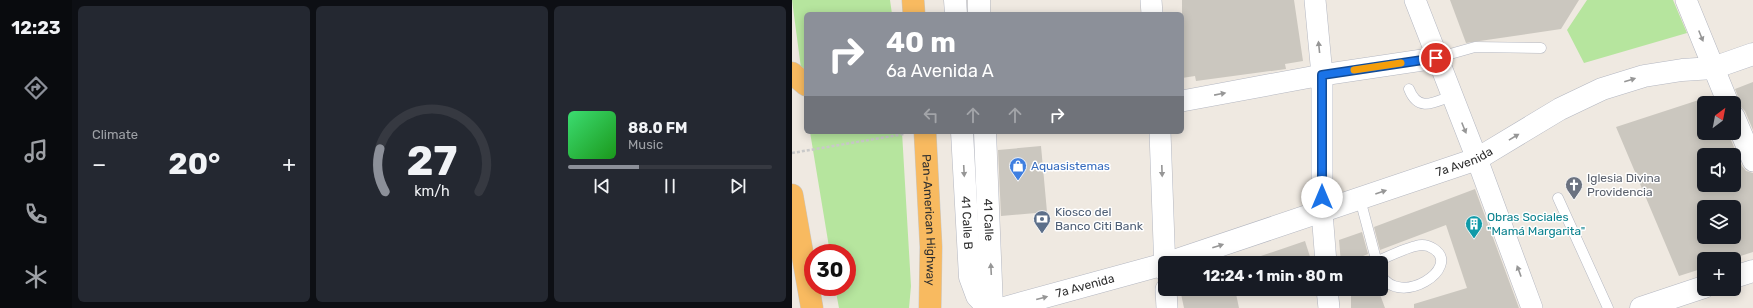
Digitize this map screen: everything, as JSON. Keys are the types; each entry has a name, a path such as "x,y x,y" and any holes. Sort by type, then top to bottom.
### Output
{"highway":[{"path":"913,0 914,12"},
{"path":"792,73 804,83"},
{"name":"Pan-American Highway","path":"916,134 930,247 930,308"},
{"path":"792,195 812,308"}],"main road":[{"path":"955,0 956,12"},
{"path":"979,0 980,12"},
{"name":"7a Avenida","path":"1189,256 1477,159 1560,109 1602,89 1644,76 1682,70 1713,68 1753,54"},
{"name":"41 Calle B","path":"962,134 970,277 977,296 988,308"},
{"name":"41 Calle","path":"985,134 992,308"},
{"name":"7a Avenida","path":"1004,308 1158,266"},
{"path":"1741,275 1753,271"},
{"path":"1641,308 1697,289"}],"street":[{"path":"1151,0 1152,12"},
{"path":"1315,0 1322,75 1322,212 1325,256"},
{"path":"1415,0 1436,58 1477,159 1532,308"},
{"path":"1686,0 1725,96"},
{"path":"1184,101 1322,75 1436,58"},
{"path":"1741,133 1753,161"},
{"path":"1160,134 1165,256"},
{"path":"1166,296 1167,308"},
{"path":"1328,296 1329,308"}],"lane":[{"path":"1436,58 1475,47 1541,48"},
{"path":"1409,90 1416,102 1420,104 1451,96"},
{"path":"1558,198 1608,308"},
{"path":"1360,199 1374,256"},
{"path":"1388,257 1416,246 1425,245 1431,247 1440,255 1441,260 1439,271 1434,280 1426,287 1410,293 1394,292 1388,288"}],"path":[{"path":"792,153 910,134"}],"green space":[{"path":"792,0 890,0 892,12 804,12 804,91"},
{"path":"1587,0 1673,0 1687,33 1584,63 1567,30"},
{"path":"810,134 902,134 911,286 909,308 839,308 837,296 856,296 856,244 829,244"}],"building":[{"path":"1182,0 1294,0 1303,61 1285,64 1286,69 1196,81 1195,76 1184,78 1184,12 1182,12"},
{"path":"1450,0 1579,0 1561,29 1466,43"},
{"path":"1753,82 1753,130 1745,111 1741,107 1741,96 1738,96 1735,89"},
{"path":"1697,101 1697,140 1731,140 1734,148 1697,148 1697,192 1741,192 1741,164 1746,171 1753,173 1753,252 1741,256 1741,252 1697,252 1697,270 1679,276 1616,127"},
{"name":"Aquasistemas","path":"1041,146 1047,212 1001,216 998,150"},
{"name":"Obras Sociales \"Mamá Margarita\"","path":"1475,189 1519,308 1414,308 1414,304 1467,288 1446,225 1380,250 1374,227"},
{"path":"1362,232 1368,254 1363,256 1340,256 1339,240"},
{"path":"1305,241 1310,256 1261,256"},
{"path":"1181,296 1236,296 1239,308 1184,308"},
{"path":"1351,296 1381,296 1385,308 1351,308"}],"slow traffic":[{"path":"1354,70 1401,63"}],"place":[{"name":"Aquasistemas","path":"1018,181"},
{"name":"Iglesia Divina Providencia","path":"1574,200"},
{"name":"Kiosco del Banco Citi Bank","path":"1042,234"},
{"name":"Obras Sociales \"Mamá Margarita\"","path":"1474,239"}],"route":[{"path":"1322,197 1322,75 1436,58"}]}
